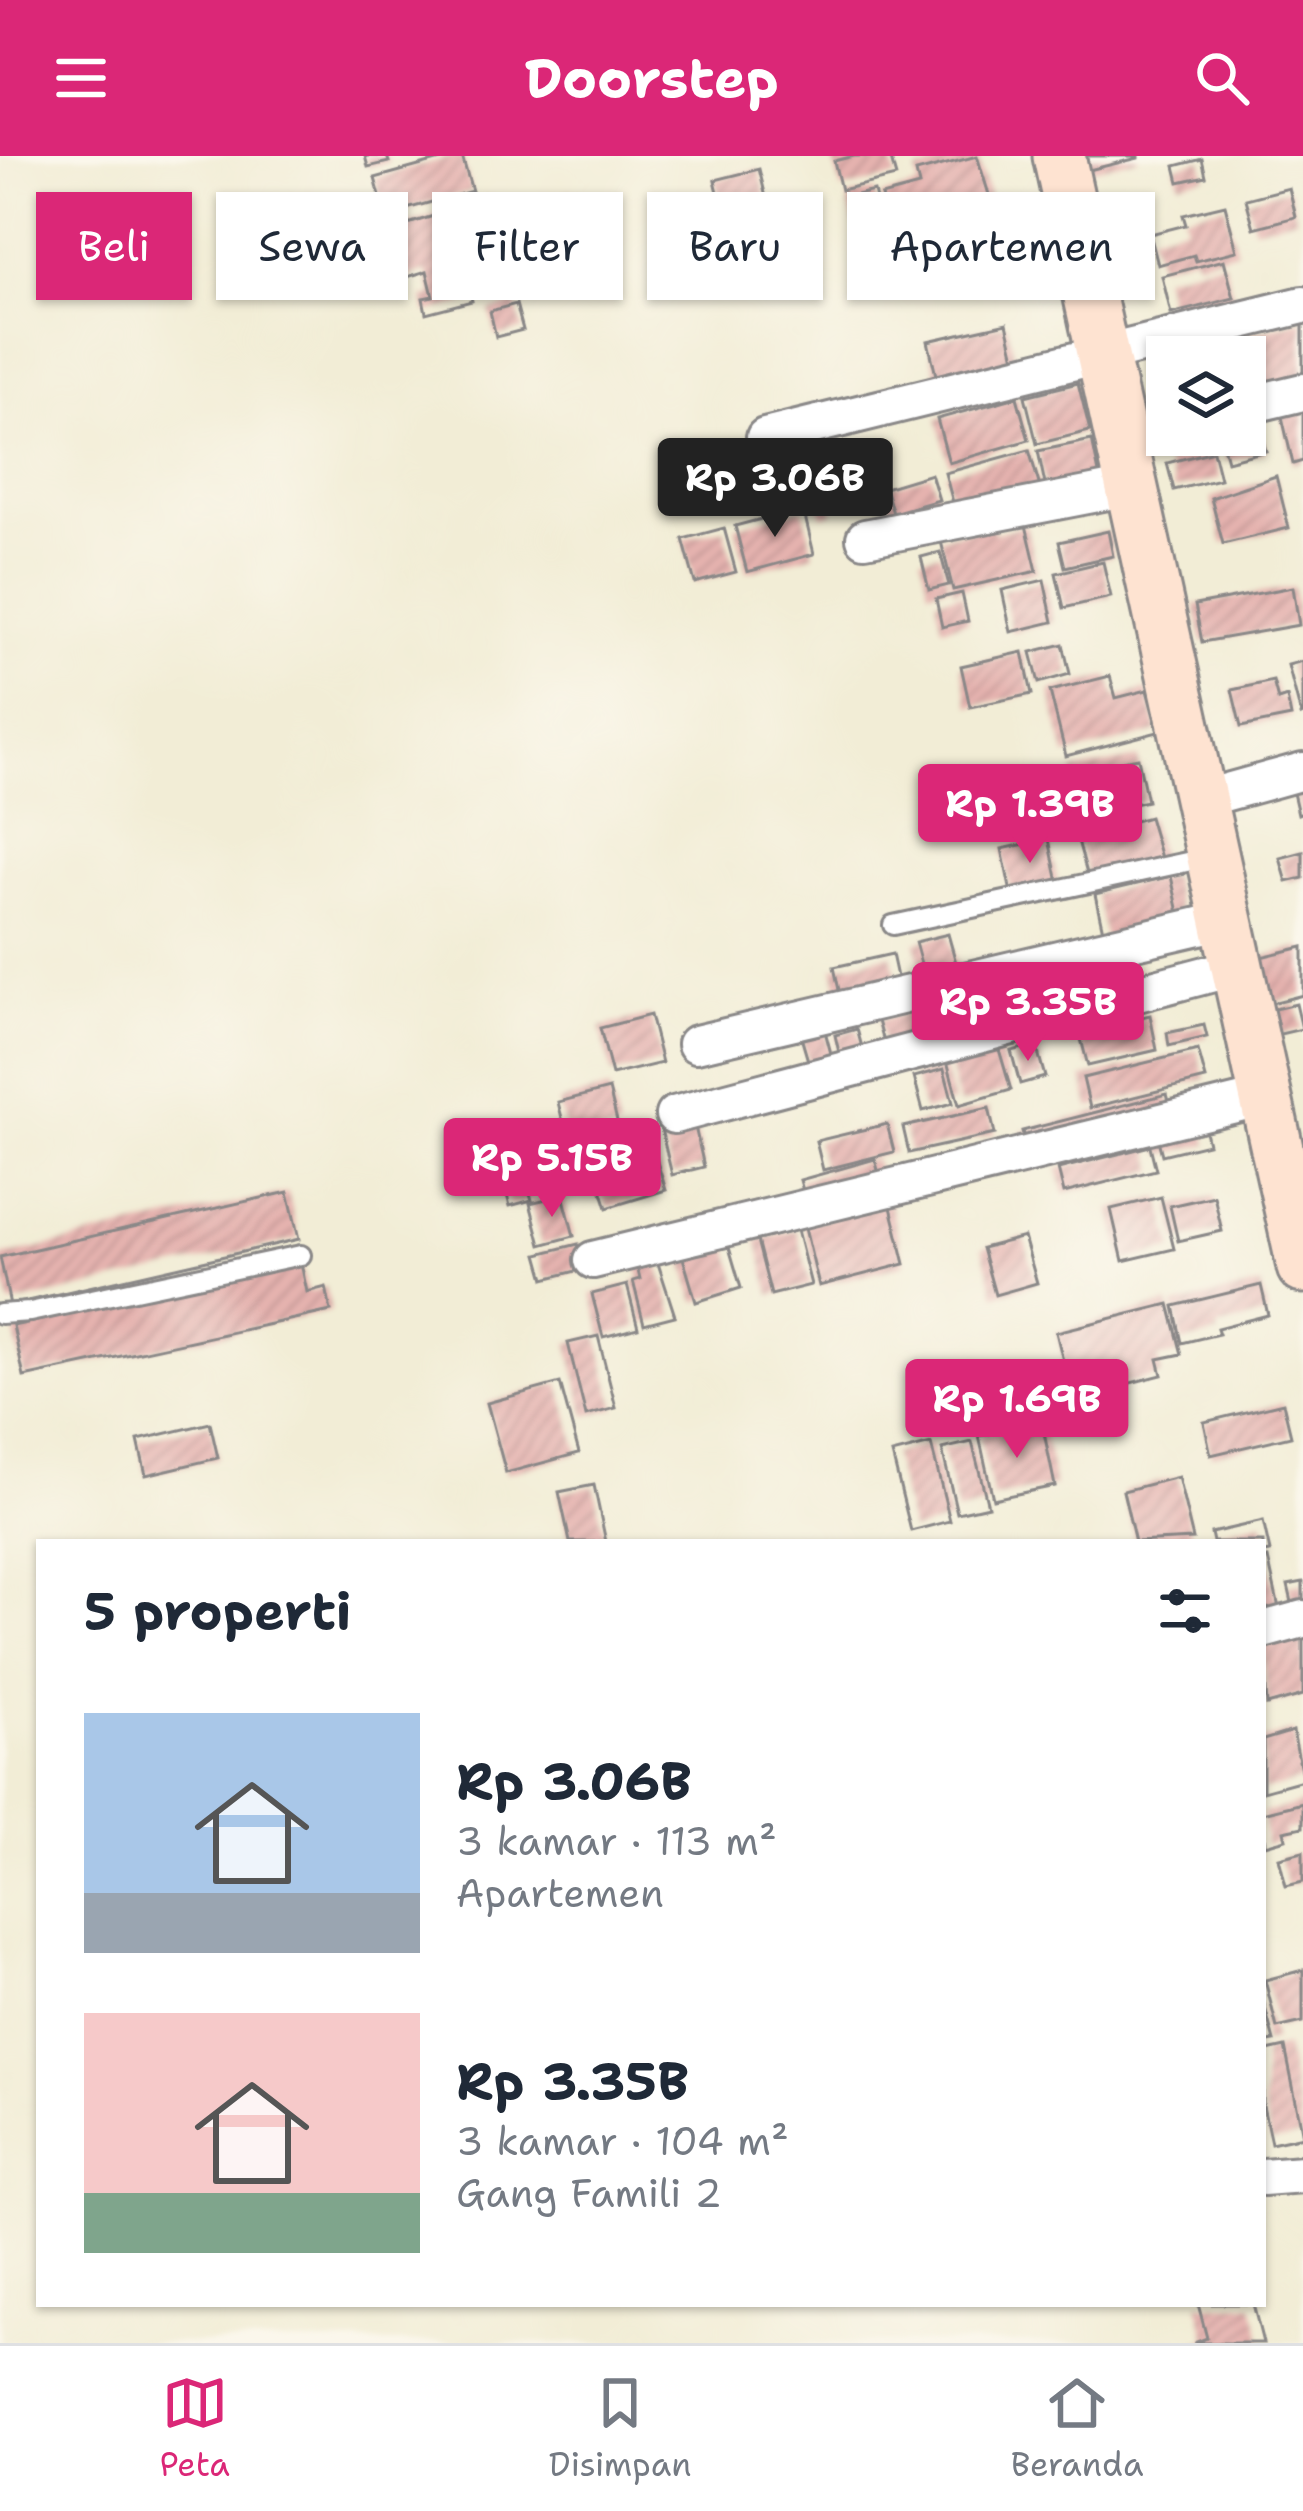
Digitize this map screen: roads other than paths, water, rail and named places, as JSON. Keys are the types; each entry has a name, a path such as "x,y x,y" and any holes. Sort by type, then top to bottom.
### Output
{"main road":[{"path":"1059,156 1303,1267"}],"street":[{"path":"1210,336 1303,305"},
{"path":"765,437 1104,351 1146,348"},
{"path":"1266,401 1303,392"},
{"path":"866,538 1134,486"},
{"path":"1198,800 1303,771"},
{"path":"696,1044 1230,944"},
{"path":"674,1115 1230,944"},
{"path":"592,1260 1264,1097"},
{"path":"1266,1629 1303,1619"},
{"path":"1266,2177 1303,2174"}],"lane":[{"path":"893,925 1210,857"},
{"path":"0,1314 30,1312 301,1255"}]}
